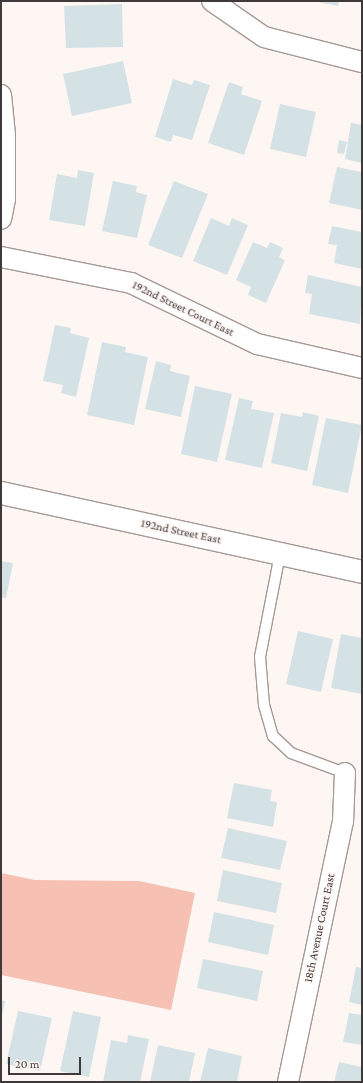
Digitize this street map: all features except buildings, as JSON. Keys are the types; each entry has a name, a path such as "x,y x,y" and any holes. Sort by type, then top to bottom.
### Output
{"street":[{"path":"212,1 264,37 362,62"},
{"path":"1,95 5,135 4,199 1,219"},
{"name":"192nd Street Court East","path":"1,257 131,283 256,344 362,368"},
{"name":"192nd Street East","path":"1,493 362,572"},
{"name":"18th Avenue Court East","path":"288,1082 343,822 346,773"}],"lane":[{"path":"280,554 260,657 264,705 273,736 291,753 346,773"}],"shaded area":[{"path":"1,873 35,880 139,881 195,893 171,1010 1,975"}]}
